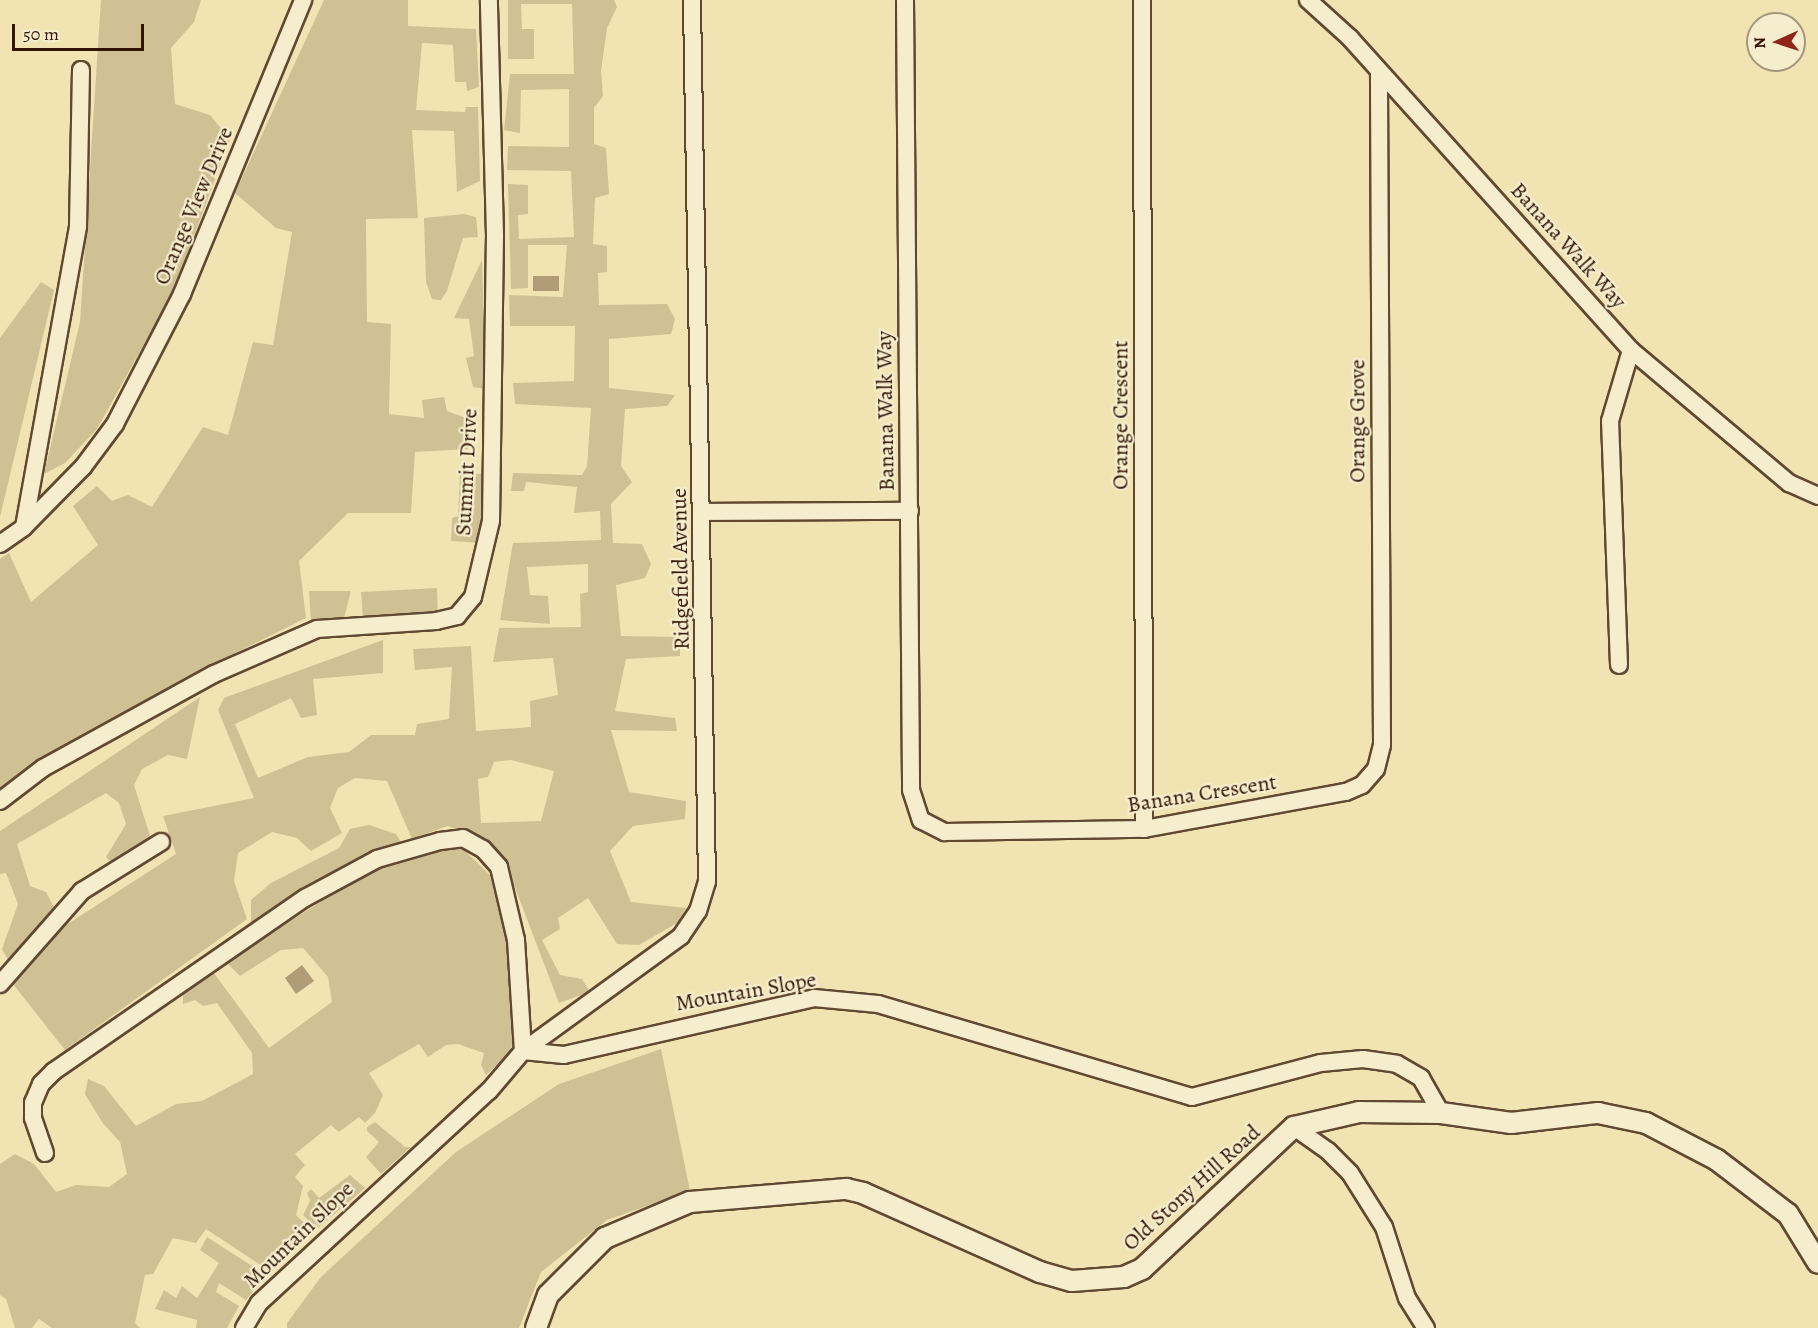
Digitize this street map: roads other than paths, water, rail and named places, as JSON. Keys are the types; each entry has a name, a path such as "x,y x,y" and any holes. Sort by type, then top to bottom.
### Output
{"street":[{"name":"Orange View Drive","path":"0,544 23,528 83,467 115,424 182,294 303,0"},
{"name":"Summit Drive","path":"0,801 43,768 214,674 317,629 436,621 457,616 473,597 490,521 495,235 489,0"},
{"name":"Ridgefield Avenue","path":"523,1051 681,936 698,911 707,881 703,512 692,0"},
{"name":"Banana Walk Way","path":"905,0 911,790 921,820"},
{"name":"Orange Crescent","path":"1142,0 1144,829"},
{"name":"Banana Walk Way","path":"1308,0 1322,9 1631,350 1789,483 1818,496"},
{"path":"23,528 78,226 81,70"},
{"name":"Orange Grove","path":"1376,769 1382,745 1379,71"},
{"path":"1619,665 1611,421 1631,350"},
{"path":"703,512 910,511"},
{"name":"Banana Crescent","path":"921,820 945,832 1144,829 1346,792 1362,786 1376,769"},
{"path":"45,1153 33,1118 33,1103 41,1084 54,1071 306,898 377,859 440,841 463,838 483,849 499,867 516,940 523,1051"},
{"path":"0,984 82,891 161,842"},
{"name":"Mountain Slope","path":"244,1328 259,1302 489,1091 523,1051 564,1055 814,998 878,1004 1192,1097 1321,1063 1363,1059 1397,1064 1420,1078 1441,1113"},
{"name":"Old Stony Hill Road","path":"536,1328 548,1295 605,1238 690,1202 846,1189 863,1193 1040,1272 1072,1281 1124,1277 1142,1269 1294,1127 1359,1112 1441,1113 1511,1123 1598,1113 1646,1123 1717,1160 1788,1214 1818,1263"},
{"path":"1294,1127 1328,1151 1350,1173 1384,1227 1407,1298 1426,1328"}]}
